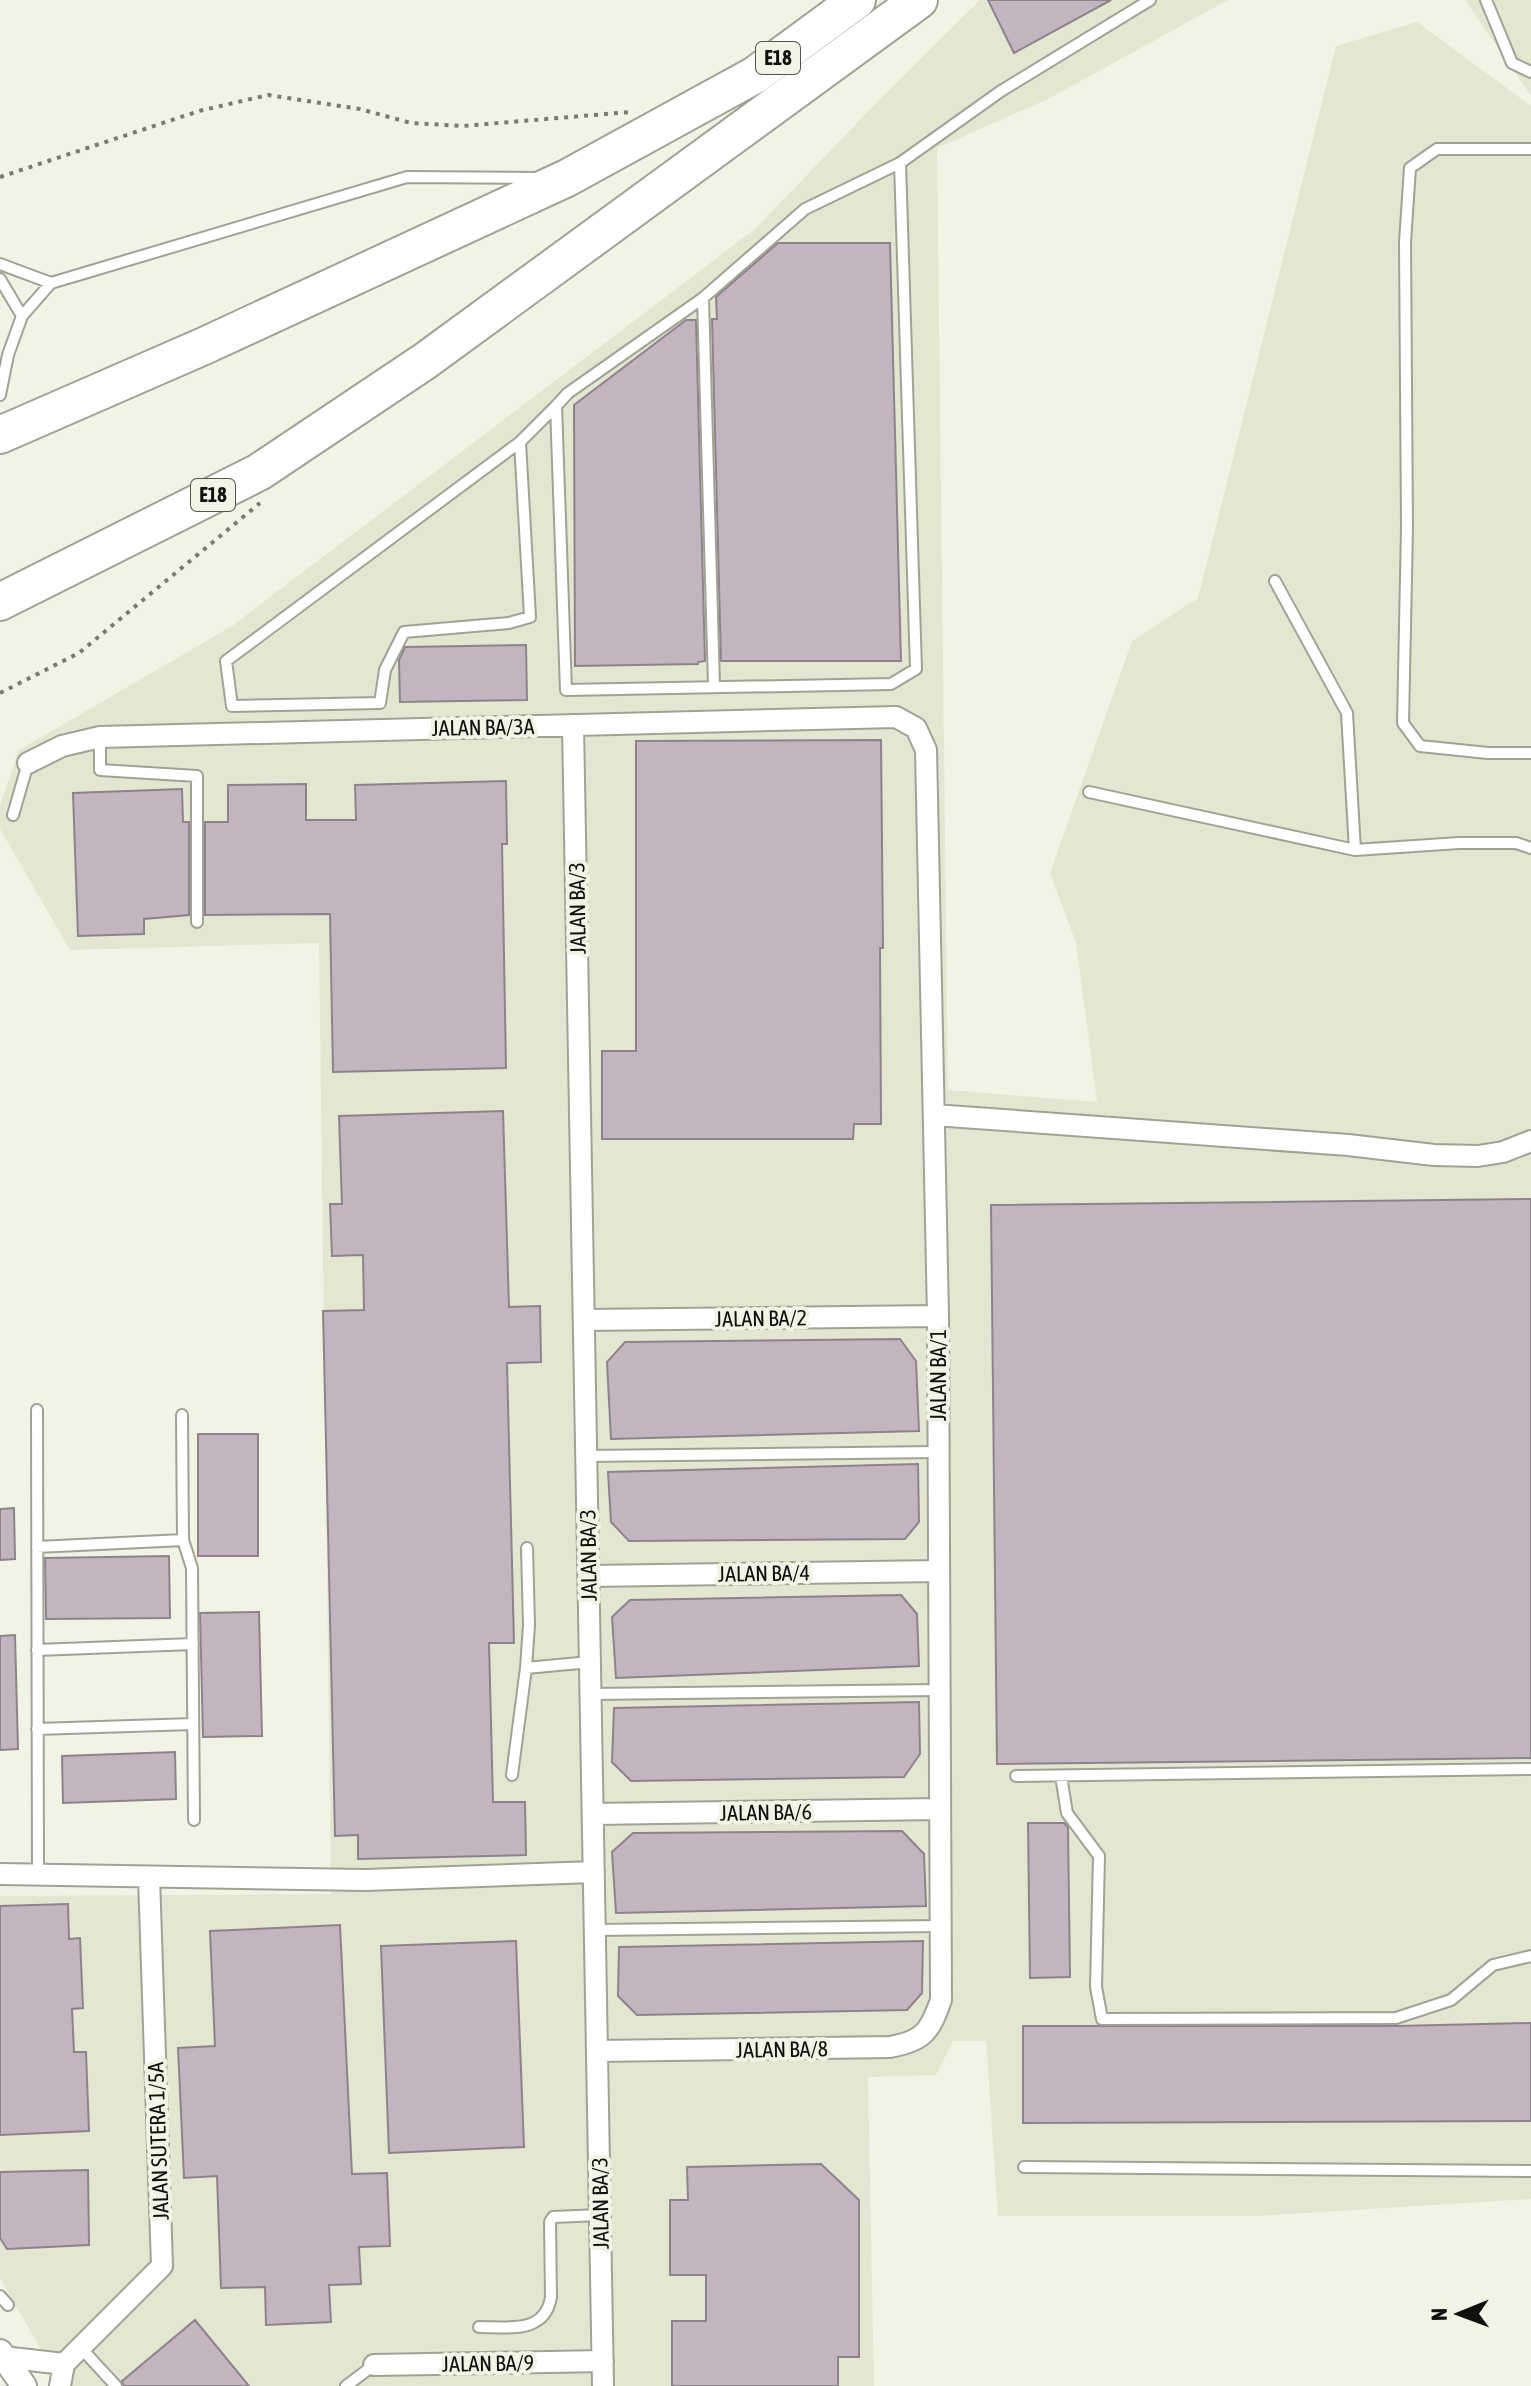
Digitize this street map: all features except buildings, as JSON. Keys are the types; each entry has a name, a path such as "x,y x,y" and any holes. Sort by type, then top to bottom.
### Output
{"highway":[{"name":"E18","path":"0,435 204,346 567,178 755,75 857,0"},
{"name":"E18","path":"0,602 259,472 425,361 919,0"}],"street":[{"name":"JALAN BA/3A","path":"28,763 62,746 100,737 896,717 916,728 926,750"},
{"name":"JALAN BA/3","path":"573,725 603,2386"},
{"name":"JALAN BA/1","path":"926,750 938,1316 941,2000"},
{"path":"934,1115 1348,1145 1434,1155 1478,1156 1503,1152 1531,1141"},
{"name":"JALAN BA/2","path":"584,1320 938,1316"},
{"name":"JALAN BA/4","path":"589,1576 939,1571"},
{"name":"JALAN BA/6","path":"593,1814 940,1809"},
{"path":"0,1874 365,1880 594,1872"},
{"name":"JALAN SUTERA 1/5A","path":"64,2364 162,2266 149,1877"},
{"name":"JALAN BA/8","path":"597,2051 890,2047 914,2043 932,2025 941,2000"},
{"path":"2,2354 64,2364 60,2386"},
{"path":"2,2354 24,2386"},
{"name":"JALAN BA/9","path":"374,2365 603,2361"}],"lane":[{"path":"520,442 530,617 509,623 404,632 385,670 380,703 232,706 226,661 520,442 568,393 703,298 805,209 900,163 1001,91 1150,0"},
{"path":"1486,0 1512,63 1531,72"},
{"path":"1531,149 1437,149 1410,168 1405,242 1407,528 1403,723 1420,746 1488,753 1531,753"},
{"path":"556,406 566,690 891,684 916,669 900,163"},
{"path":"0,395 8,355 22,316 51,283 407,177 567,178"},
{"path":"0,264 51,283"},
{"path":"0,279 22,316"},
{"path":"703,298 714,685"},
{"path":"1275,581 1347,713 1355,850"},
{"path":"100,737 100,770 197,776 197,922"},
{"path":"13,815 28,763"},
{"path":"1089,792 1355,850 1459,843 1516,843 1531,848"},
{"path":"37,1410 38,1875"},
{"path":"182,1415 183,1540 192,1568 194,1820"},
{"path":"586,1456 939,1452"},
{"path":"37,1547 183,1540"},
{"path":"512,1775 529,1625 527,1548"},
{"path":"37,1650 193,1644"},
{"path":"526,1668 590,1662"},
{"path":"591,1694 940,1690"},
{"path":"37,1729 193,1724"},
{"path":"1016,1776 1531,1769"},
{"path":"1061,1776 1067,1813 1099,1856 1096,1987 1102,2019 1396,2018 1451,2000 1493,1965 1531,1956"},
{"path":"595,1930 941,1926"},
{"path":"1024,2167 1531,2171"},
{"path":"479,2327 522,2326 542,2319 549,2309 551,2297 550,2222 553,2217 600,2215"},
{"path":"0,2296 8,2305"},
{"path":"81,2348 116,2386"},
{"path":"346,2386 374,2365"}],"path":[{"path":"0,177 199,111 268,95 360,109 411,123 463,126 642,111"},
{"path":"0,693 79,653 262,502"}],"shaded area":[{"path":"980,0 1228,0 1048,99 937,148 948,1090 1097,1102 1076,943 1050,873 1132,641 1198,598 1336,46 1417,22 1531,106 1531,2199 1257,2216 998,2216 986,2041 953,2041 936,2075 868,2077 874,2386 62,2386 0,2278 0,1896 331,1894 319,943 70,950 0,829 0,805 19,750 232,626 755,229"},
{"path":"1465,0 1531,0 1531,96"}]}
